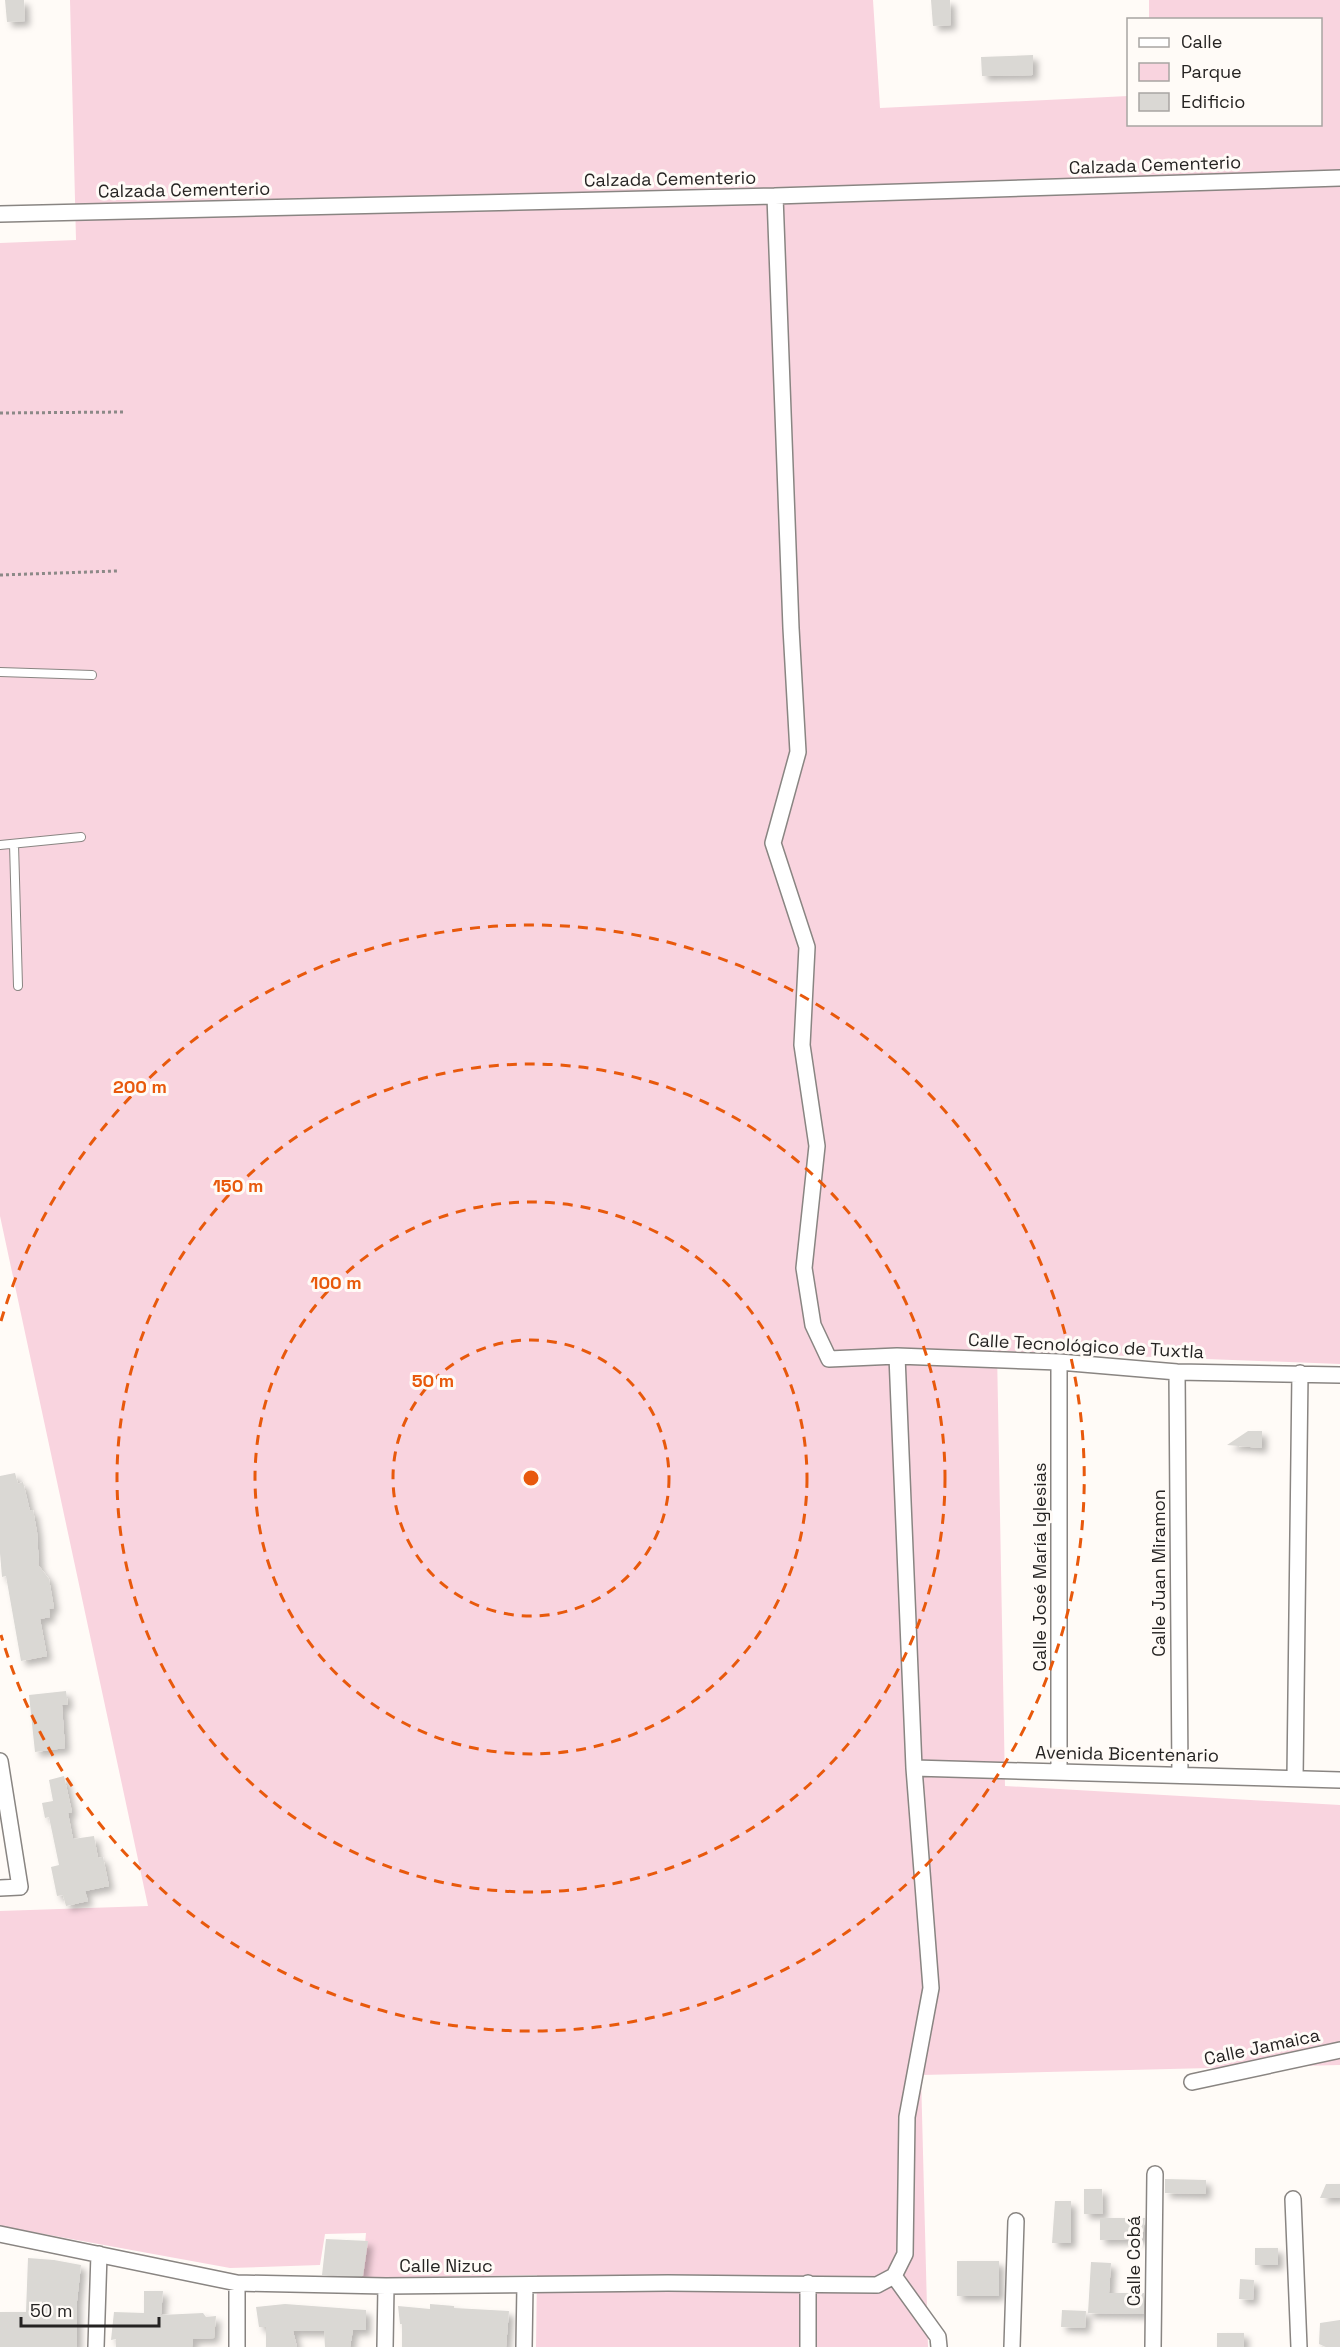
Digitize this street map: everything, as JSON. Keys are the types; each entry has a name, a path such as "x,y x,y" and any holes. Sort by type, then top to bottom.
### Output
{"street":[{"name":"Calzada Cementerio","path":"0,214 775,196 1340,178"},
{"name":"Calle Tecnológico de Tuxtla","path":"775,196 791,628 798,752 773,843 807,947 802,1045 817,1146 804,1268 813,1325 829,1359 897,1356 1059,1362 1178,1372 1340,1375"},
{"path":"897,1356 914,1768 931,1988 907,2117 905,2254 894,2276 939,2337 939,2347"},
{"name":"Calle José María Iglesias","path":"1059,1362 1059,1772"},
{"name":"Calle Juan Miramon","path":"1178,1372 1180,1775"},
{"path":"1295,1778 1300,1373"},
{"path":"0,1761 20,1887 0,1888"},
{"name":"Avenida Bicentenario","path":"914,1768 1340,1780"},
{"name":"Calle Jamaica","path":"1192,2082 1340,2050"},
{"name":"Calle Cobá","path":"1153,2347 1155,2174"},
{"path":"1293,2199 1299,2347"},
{"path":"1012,2347 1016,2221"},
{"name":"Calle Nizuc","path":"0,2234 237,2283 386,2286 808,2283 877,2285 894,2276"},
{"path":"96,2347 99,2254"},
{"path":"237,2283 237,2347"},
{"path":"808,2283 808,2347"},
{"path":"524,2347 525,2285"},
{"path":"385,2347 386,2286"}],"lane":[{"path":"0,672 92,675"},
{"path":"0,845 81,837"},
{"path":"14,844 18,986"}],"path":[{"path":"0,413 124,412"},
{"path":"0,575 117,571"}],"green space":[{"path":"70,0 873,0 880,108 1127,96 1127,126 1322,126 1322,18 1149,18 1149,0 1340,0 1340,1364 997,1351 1005,1786 1340,1805 1340,2065 921,2075 928,2347 536,2347 537,2275 362,2278 366,2233 325,2234 320,2265 230,2268 0,2226 0,1911 148,1906 0,1216 0,243 76,240"}],"building":[{"path":"5,0 24,0 25,21 7,22"},
{"path":"931,0 950,0 951,25 933,26"},
{"path":"1033,55 1033,75 982,76 981,57"},
{"path":"1248,1431 1262,1431 1262,1448 1227,1445"},
{"path":"15,1473 18,1484 23,1482 30,1511 33,1510 39,1566 49,1579 54,1608 49,1609 50,1617 40,1619 47,1656 21,1661 6,1576 2,1577 0,1553 0,1476"},
{"path":"66,1691 68,1705 62,1705 65,1748 35,1752 29,1695"},
{"path":"64,1776 72,1812 68,1813 73,1839 94,1836 98,1858 103,1857 109,1886 85,1891 88,1901 66,1906 63,1895 57,1896 51,1867 59,1865 49,1817 45,1818 42,1803 53,1801 49,1780"},
{"path":"1165,2179 1206,2180 1206,2194 1165,2193"},
{"path":"1326,2184 1340,2184 1340,2198 1320,2198"},
{"path":"1084,2189 1102,2189 1103,2214 1084,2214"},
{"path":"1055,2201 1071,2201 1071,2243 1052,2243"},
{"path":"1100,2218 1145,2218 1142,2239 1100,2240"},
{"path":"326,2239 368,2241 363,2276 322,2275"},
{"path":"1255,2248 1278,2248 1278,2265 1255,2265"},
{"path":"28,2258 81,2265 77,2301 77,2347 0,2347 0,2312 26,2312"},
{"path":"957,2261 999,2261 999,2296 957,2296"},
{"path":"1091,2262 1111,2263 1109,2293 1144,2293 1144,2314 1088,2313"},
{"path":"1240,2279 1254,2280 1253,2300 1239,2299"},
{"path":"144,2291 163,2291 161,2315 203,2313 206,2317 216,2316 214,2338 193,2339 192,2347 116,2347 116,2339 111,2340 114,2312 144,2313"},
{"path":"285,2304 366,2310 366,2330 353,2330 350,2347 325,2347 324,2331 293,2331 297,2347 266,2347 266,2327 259,2327 256,2307"},
{"path":"430,2304 454,2306 454,2308 509,2311 506,2347 402,2347 402,2324 400,2324 398,2306 430,2309"},
{"path":"1062,2310 1086,2311 1085,2328 1061,2327"},
{"path":"1340,2320 1340,2347 1326,2347 1319,2344 1320,2323"},
{"path":"1217,2333 1244,2333 1244,2347 1217,2347"}]}
